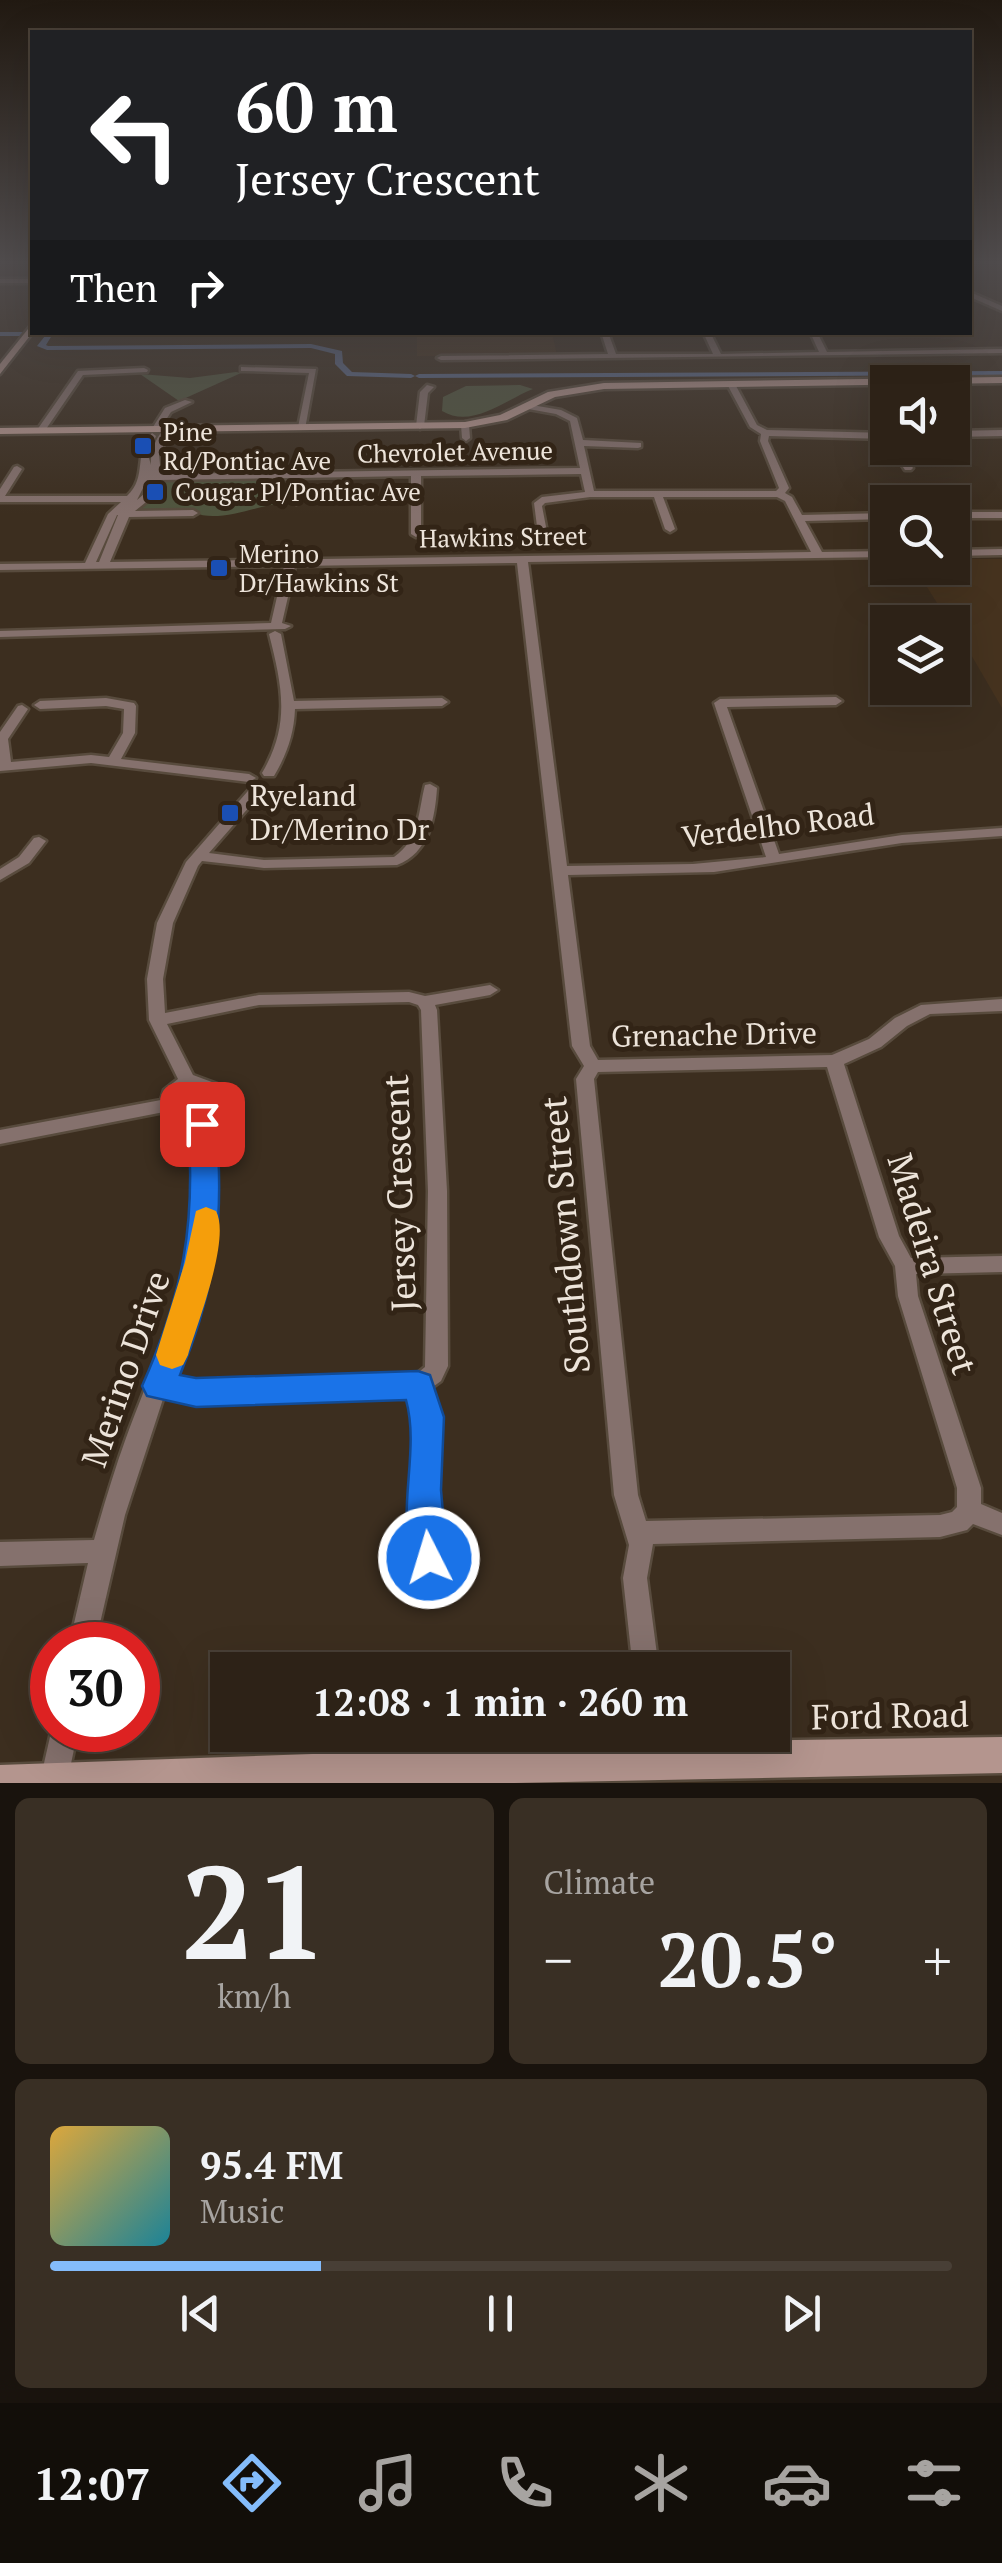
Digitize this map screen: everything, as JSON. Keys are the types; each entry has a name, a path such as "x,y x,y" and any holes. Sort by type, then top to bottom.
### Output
{"street":[{"path":"0,371 16,347"},
{"path":"609,347 612,355"},
{"path":"714,347 718,356"},
{"path":"821,347 824,354"},
{"path":"440,358 1002,352"},
{"path":"244,368 301,368 314,372 302,427"},
{"path":"40,430 80,373 144,370"},
{"path":"0,430 420,426 466,432 552,394 584,388 1002,380"},
{"path":"731,384 754,427 764,432 870,435"},
{"path":"420,426 424,392 430,387"},
{"path":"89,566 120,514 137,500 151,477 144,455 168,410 188,402"},
{"path":"526,406 574,420 590,494"},
{"path":"764,432 764,442 784,488 780,494"},
{"path":"970,433 1002,432"},
{"path":"580,443 638,445"},
{"path":"17,469 0,498 137,500"},
{"name":"Chevrolet Avenue","path":"151,477 585,470"},
{"path":"416,473 416,534"},
{"path":"294,475 290,491 296,502"},
{"path":"542,532 537,505 542,500 590,494 780,494 789,499 818,555"},
{"path":"658,495 670,530"},
{"path":"120,514 193,513"},
{"path":"102,566 120,514"},
{"path":"970,516 1002,515"},
{"path":"798,518 870,516"},
{"path":"970,552 1002,552"},
{"name":"Hawkins Street","path":"0,568 870,554"},
{"name":"Southdown Street","path":"522,559 581,1046 593,1066 585,1079 626,1495 639,1533 635,1578 644,1652"},
{"path":"188,1082 158,1020 156,978 165,923 180,884 198,856 286,742 290,705 272,629 290,563"},
{"path":"0,634 272,629"},
{"path":"774,860 720,703 836,701"},
{"path":"40,705 106,702 130,706 128,733 113,761"},
{"path":"290,705 442,702"},
{"path":"22,710 2,739 2,767 65,760 113,761 259,779"},
{"path":"198,856 264,864 397,861 411,852 427,817 430,788"},
{"name":"Verdelho Road","path":"560,871 730,866 899,838 1002,832"},
{"path":"0,876 24,860 39,842"},
{"path":"158,1020 259,1000 425,1000 490,990"},
{"name":"Jersey Crescent","path":"418,1385 437,1366 436,1133 429,1074 429,1010 425,1000"},
{"name":"Grenache Drive","path":"593,1066 834,1061 875,1044 901,1022 927,1009 1002,1005"},
{"name":"Madeira Street","path":"834,1061 889,1237 905,1266 908,1296 969,1488 969,1511"},
{"path":"0,1137 168,1105 183,1115 199,1114 212,1105 216,1094 210,1084 188,1082 174,1088 168,1105"},
{"name":"Merino Drive","path":"87,1622 101,1551 194,1288 204,1236 206,1164 199,1114"},
{"path":"905,1266 1002,1264"},
{"path":"159,1386 196,1393 418,1385 428,1417 424,1490 432,1578"},
{"path":"639,1533 940,1526 959,1522 969,1511 1002,1524"},
{"path":"0,1554 101,1551"},
{"name":"Ford Road","path":"790,1750 1002,1755"},
{"path":"54,1780 60,1752"},
{"name":"Ford Road","path":"0,1782 565,1752"}],"shaded area":[{"path":"417,347 555,347 557,355 417,356"},
{"path":"970,559 1002,559 1002,708 970,653 970,605 938,605 926,585 970,585"}],"green space":[{"path":"241,373 179,401 140,374 190,378"},
{"path":"520,385 533,389 477,415 453,416 442,411 443,397 466,386"},
{"path":"286,478 279,504 236,513 213,516 134,509 151,497 162,480"}],"waterway":[{"path":"45,347 152,347"},
{"path":"316,347 339,353 339,364 350,374 411,376"},
{"path":"419,376 1002,373"}],"slow traffic":[{"path":"172,1355 194,1288 206,1219"}],"place":[{"name":"Pine Rd/Pontiac Ave","path":"143,446"},
{"name":"Cougar Pl/Pontiac Ave","path":"155,492"},
{"name":"Merino Dr/Hawkins St","path":"219,568"},
{"name":"Ryeland Dr/Merino Dr","path":"230,813"}],"route":[{"path":"202,1124 208,1190 200,1262 175,1348 159,1386 196,1393 418,1385 428,1417 424,1522 429,1558"}]}
